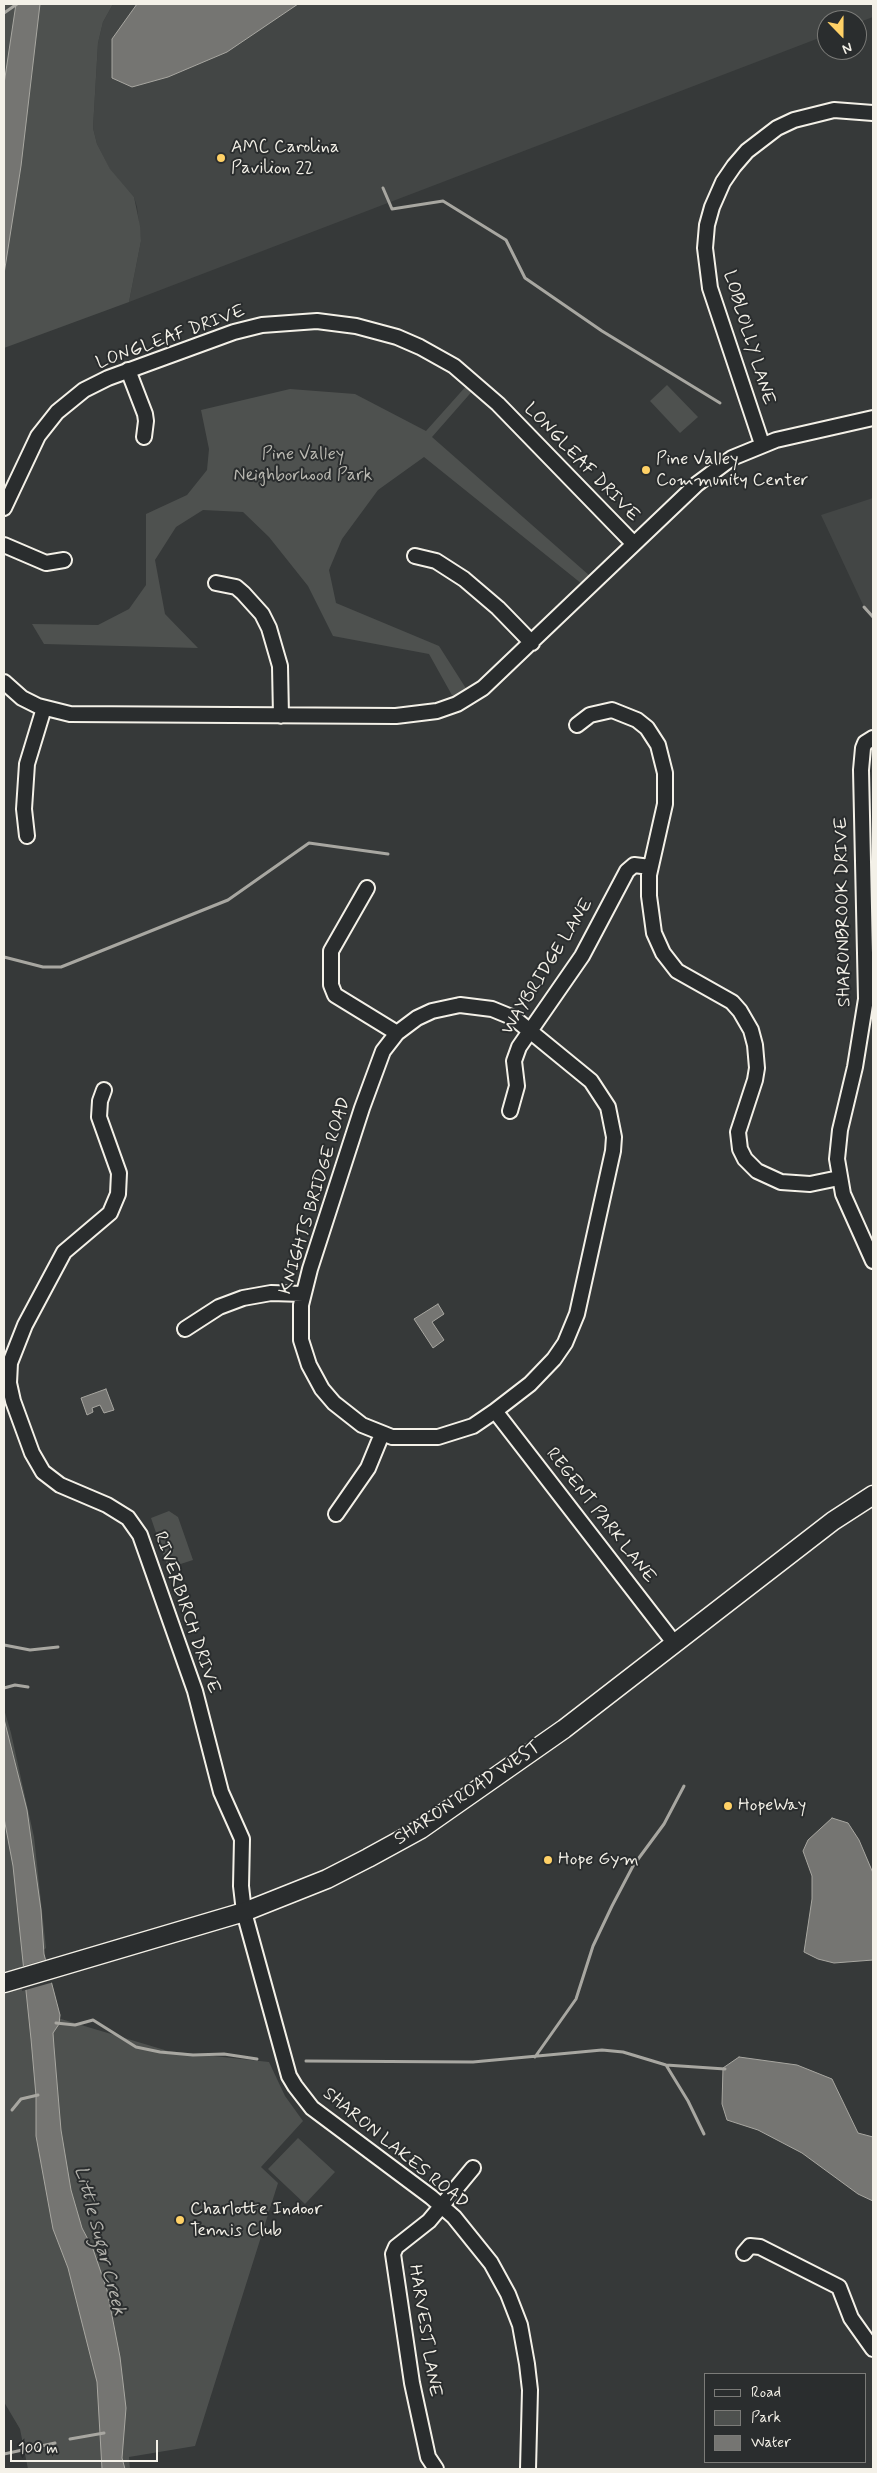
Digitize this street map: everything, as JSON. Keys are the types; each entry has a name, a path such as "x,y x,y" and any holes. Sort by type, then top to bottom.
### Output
{"main road":[{"name":"SHARON ROAD WEST","path":"4,1983 244,1912 327,1879 421,1829 564,1729 834,1520 873,1495"}],"street":[{"name":"LOBLOLLY LANE","path":"762,444 710,288 705,248 707,226 712,207 723,182 734,166 747,152 777,128 794,120 824,112 853,110 873,113"},
{"name":"LONGLEAF DRIVE","path":"4,508 33,444 57,412 84,390 128,370 220,336 262,325 292,322 330,322 356,326 396,337 443,359 477,384 634,544"},
{"path":"128,370 146,422 144,437"},
{"name":"LONGLEAF DRIVE","path":"4,682 22,698 44,708 70,714 396,716 437,711 471,697 532,643 634,544 717,468 740,453 762,444 873,418"},
{"path":"4,545 46,563 64,560"},
{"path":"415,556 436,561 464,579 498,608 532,643"},
{"path":"216,583 236,587 244,593 262,614 269,628 280,666 281,716"},
{"path":"27,836 24,809 26,764 44,708"},
{"path":"577,725 590,715 612,710 637,720 647,728 658,745 666,773 665,804 650,867 649,896 654,933 662,953 677,971 732,1002 740,1011 751,1030 755,1045 756,1074 738,1132 740,1149 745,1159 757,1171 782,1182 810,1184 839,1178"},
{"name":"SHARONBROOK DRIVE","path":"873,738 865,743 862,748 866,999 855,1066 838,1140 839,1178 843,1194 873,1261"},
{"name":"WAYBRIDGE LANE","path":"510,1111 517,1086 514,1061 519,1047 591,942 627,871 634,865 650,867"},
{"path":"367,888 331,952 331,985 335,995 397,1033"},
{"name":"KNIGHTS BRIDGE ROAD","path":"460,1005 492,1009 514,1018 530,1031 580,1070 601,1094 612,1122 613,1152 577,1314 572,1328 554,1359 540,1374 495,1412 473,1426 438,1437 400,1438 369,1429 348,1416 334,1403 317,1381 309,1365 302,1340 300,1322 303,1294 377,1065 383,1051 397,1033 417,1018 432,1011 460,1005"},
{"name":"RIVERBIRCH DRIVE","path":"104,1090 100,1101 99,1116 118,1173 119,1184 115,1203 110,1213 98,1225 74,1242 58,1261 17,1341 9,1373 11,1392 32,1453 42,1472 60,1485 107,1505 128,1518 140,1535 196,1691 221,1792 242,1839 241,1886 244,1912"},
{"path":"185,1329 207,1314 243,1298 271,1293 303,1294"},
{"name":"REGENT PARK LANE","path":"495,1412 675,1644"},
{"path":"336,1514 366,1473 382,1434"},
{"name":"SHARON LAKES ROAD","path":"244,1912 287,2068 295,2086 312,2108 441,2206 477,2243 491,2263 511,2300 520,2325 530,2390 528,2469"},
{"name":"HARVEST LANE","path":"436,2469 428,2457 412,2383 393,2254 396,2247 429,2221 473,2168"},
{"path":"744,2253 750,2246 760,2247 839,2287 851,2318 873,2349"}],"shaded area":[{"path":"113,4 873,4 873,17 867,19 867,10 817,10 817,39 129,302 141,241 137,207 134,197 110,170 97,144 93,128 98,43 103,22"},
{"path":"873,498 873,617 864,607 821,515"}],"green space":[{"path":"4,4 113,4 103,22 98,43 93,128 97,144 110,169 134,197 141,241 129,302 4,348"},
{"name":"Pine Valley Neighborhood Park","path":"468,384 475,388 432,437 590,576 582,584 424,457 378,490 342,539 329,570 336,603 439,646 467,690 453,697 429,654 333,636 308,586 269,537 243,512 203,510 176,527 155,560 165,614 198,648 44,644 32,624 98,625 129,609 146,585 146,514 187,495 207,470 209,449 201,410 290,389 355,394 426,431"},
{"path":"667,385 698,417 680,433 650,401"},
{"path":"169,1511 178,1517 193,1560 168,1568 151,1518"},
{"path":"4,1709 34,1837 46,1948 33,1959 41,2013 168,2051 269,2062 285,2096 303,2121 261,2167 278,2183 195,2446 129,2457 130,2469 28,2469 20,2429 4,2402"},
{"path":"298,2138 335,2172 305,2204 268,2169"}],"water":[{"path":"16,4 40,4 21,166 4,274 4,84"},
{"path":"137,4 298,4 227,52 168,77 132,87 112,78 112,39"},
{"path":"438,1304 444,1314 432,1322 444,1340 433,1348 414,1319"},
{"path":"106,1389 114,1410 104,1413 100,1405 92,1408 93,1412 87,1415 81,1398"},
{"path":"4,1719 27,1810 41,1910 44,1954 60,2015 59,2024 53,2033 61,2130 71,2190 82,2228 93,2249 107,2290 120,2357 126,2408 122,2458 125,2469 102,2469 97,2382 68,2268 53,2229 36,2136 36,2096 31,2039 13,1866 4,1818"},
{"path":"832,1818 848,1823 859,1840 873,1873 873,1960 834,1963 818,1959 804,1952 812,1899 812,1876 803,1851 808,1840"},
{"path":"739,2057 797,2065 832,2079 858,2133 873,2137 873,2201 858,2194 802,2153 758,2130 727,2120 722,2104 723,2068"}],"pier":[{"path":"48,1959 54,1982 22,1991 20,1967"}],"waterway":[{"path":"4,13 17,4"},
{"path":"383,188 392,209 443,201 506,240 525,278 602,331 720,403"},
{"path":"864,607 873,617"},
{"path":"4,957 43,967 61,967 228,900 309,843 388,854"},
{"path":"4,1645 30,1650 58,1647"},
{"path":"4,1688 15,1685 28,1687"},
{"path":"535,2057 576,1999 593,1946 612,1906 633,1866 664,1824 684,1786"},
{"path":"56,2023 75,2025 93,2020 136,2047 160,2052 193,2055 224,2054 257,2059"},
{"path":"306,2061 473,2062 602,2050 623,2052 666,2065 725,2069"},
{"path":"666,2065 688,2101 704,2134"},
{"path":"12,2110 21,2099 38,2095"},
{"path":"70,2439 104,2433"},
{"path":"4,2454 55,2443"}],"place":[{"name":"AMC Carolina Pavilion 22","path":"221,158"},
{"name":"Pine Valley Community Center","path":"646,470"},
{"name":"HopeWay","path":"728,1806"},
{"name":"Hope Gym","path":"548,1860"},
{"name":"Charlotte Indoor Tennis Club","path":"180,2220"}],"water label":[{"name":"Little Sugar Creek","path":"99,2241"}]}
